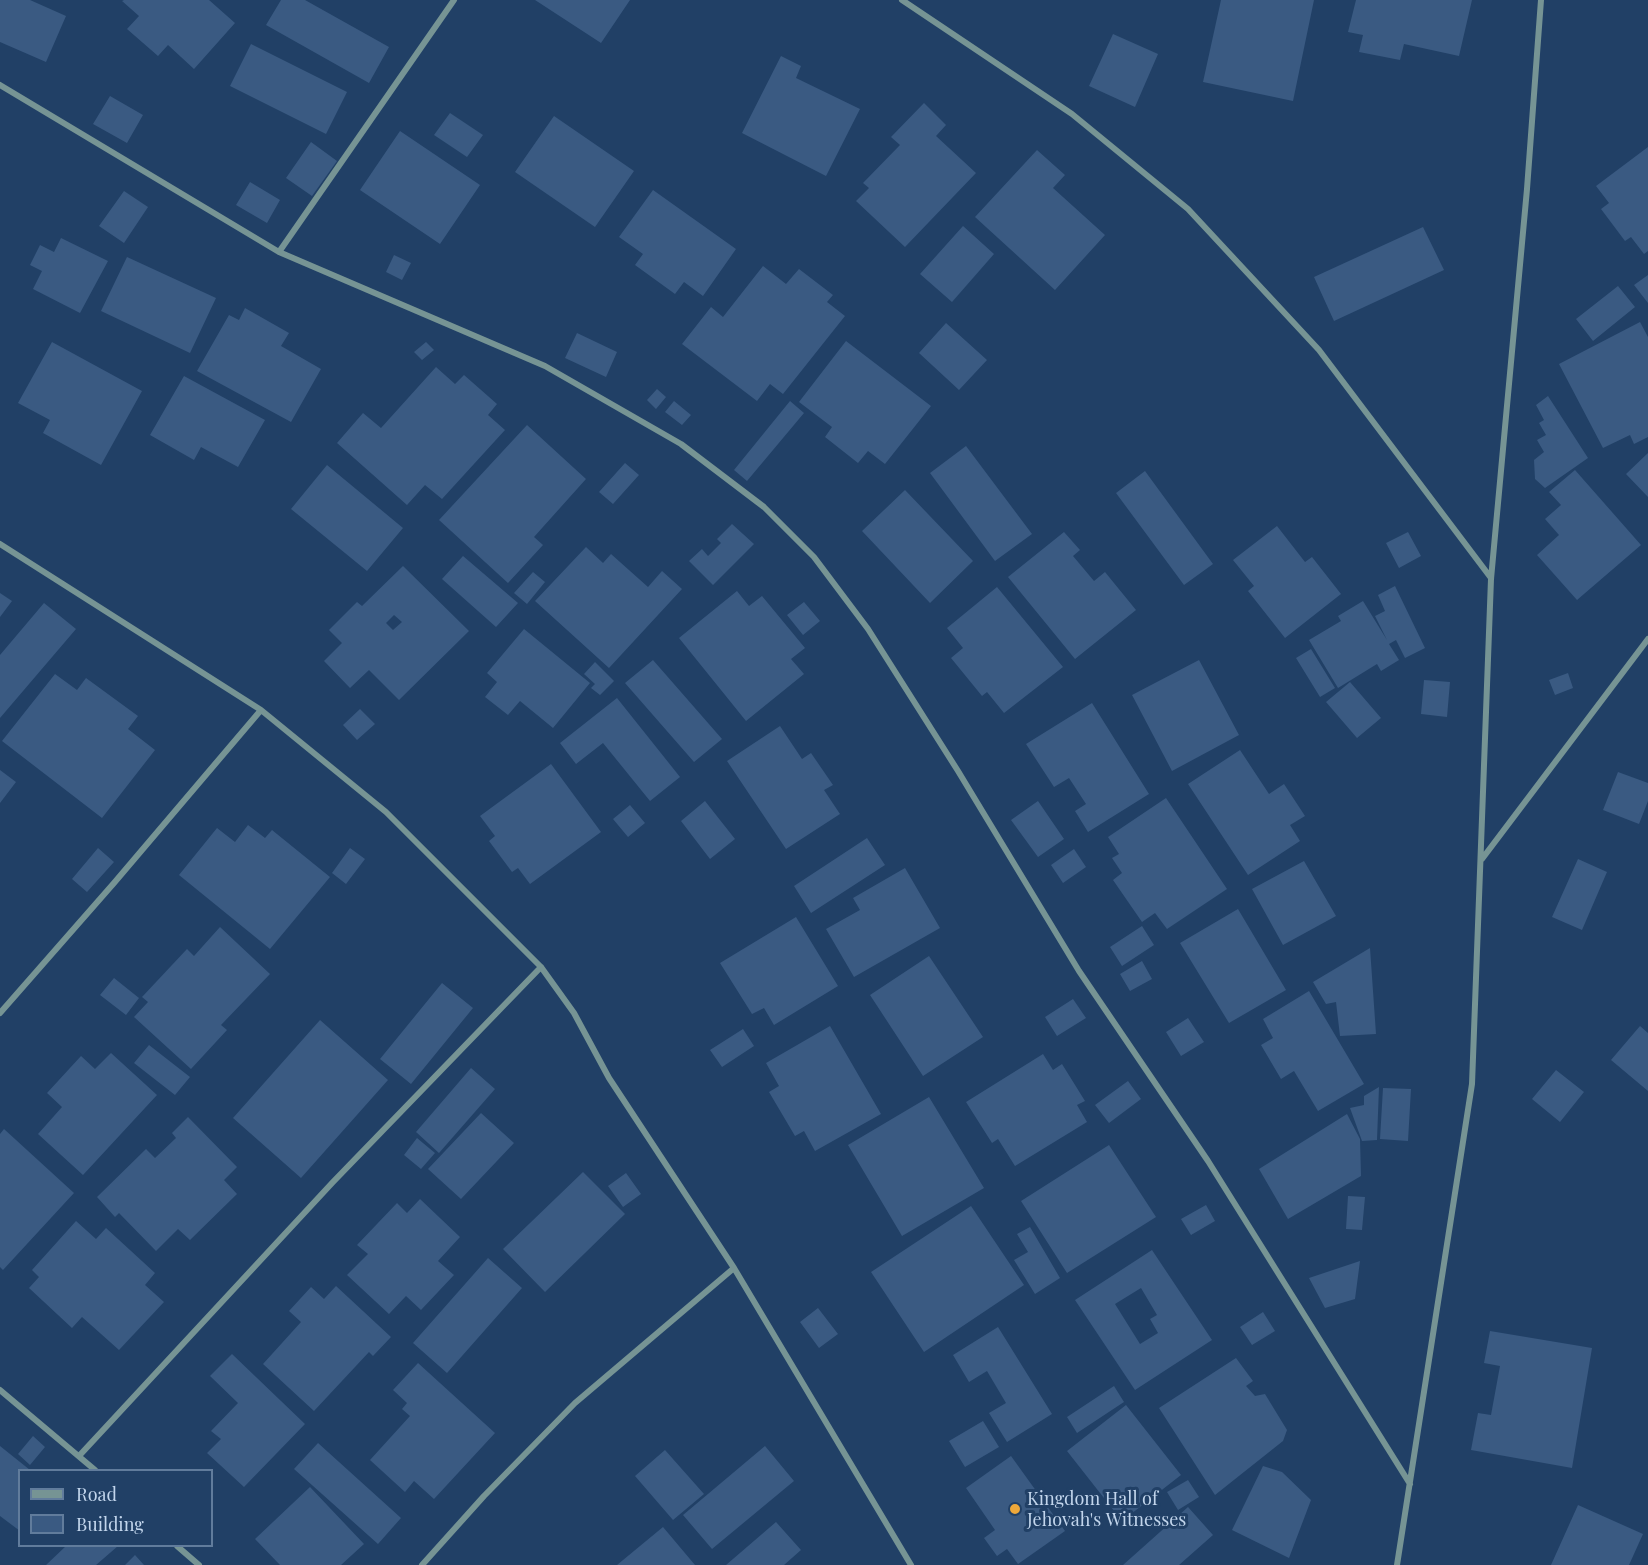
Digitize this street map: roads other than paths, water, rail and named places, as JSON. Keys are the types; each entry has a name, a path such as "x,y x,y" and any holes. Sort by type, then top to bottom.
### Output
{"street":[{"path":"279,252 454,0"},
{"path":"902,0 1072,114 1188,210 1319,350 1491,579"},
{"path":"1397,1565 1472,1084 1491,579 1527,189 1541,0"},
{"path":"0,84 279,252 545,366 565,377 681,444 764,507 814,557 868,629 958,771 1079,972 1208,1161 1410,1484"},
{"path":"0,544 261,710 386,812 541,967 574,1013 609,1078 734,1268 911,1565"},
{"path":"1481,859 1648,639"},
{"path":"0,1013 261,710"},
{"path":"79,1456 333,1182 541,967"},
{"path":"422,1565 484,1496 575,1403 734,1268"},
{"path":"0,1390 94,1469"},
{"path":"179,1547 199,1565"}],"place":[{"name":"Kingdom Hall of Jehovah's Witnesses","path":"1015,1509"}]}
